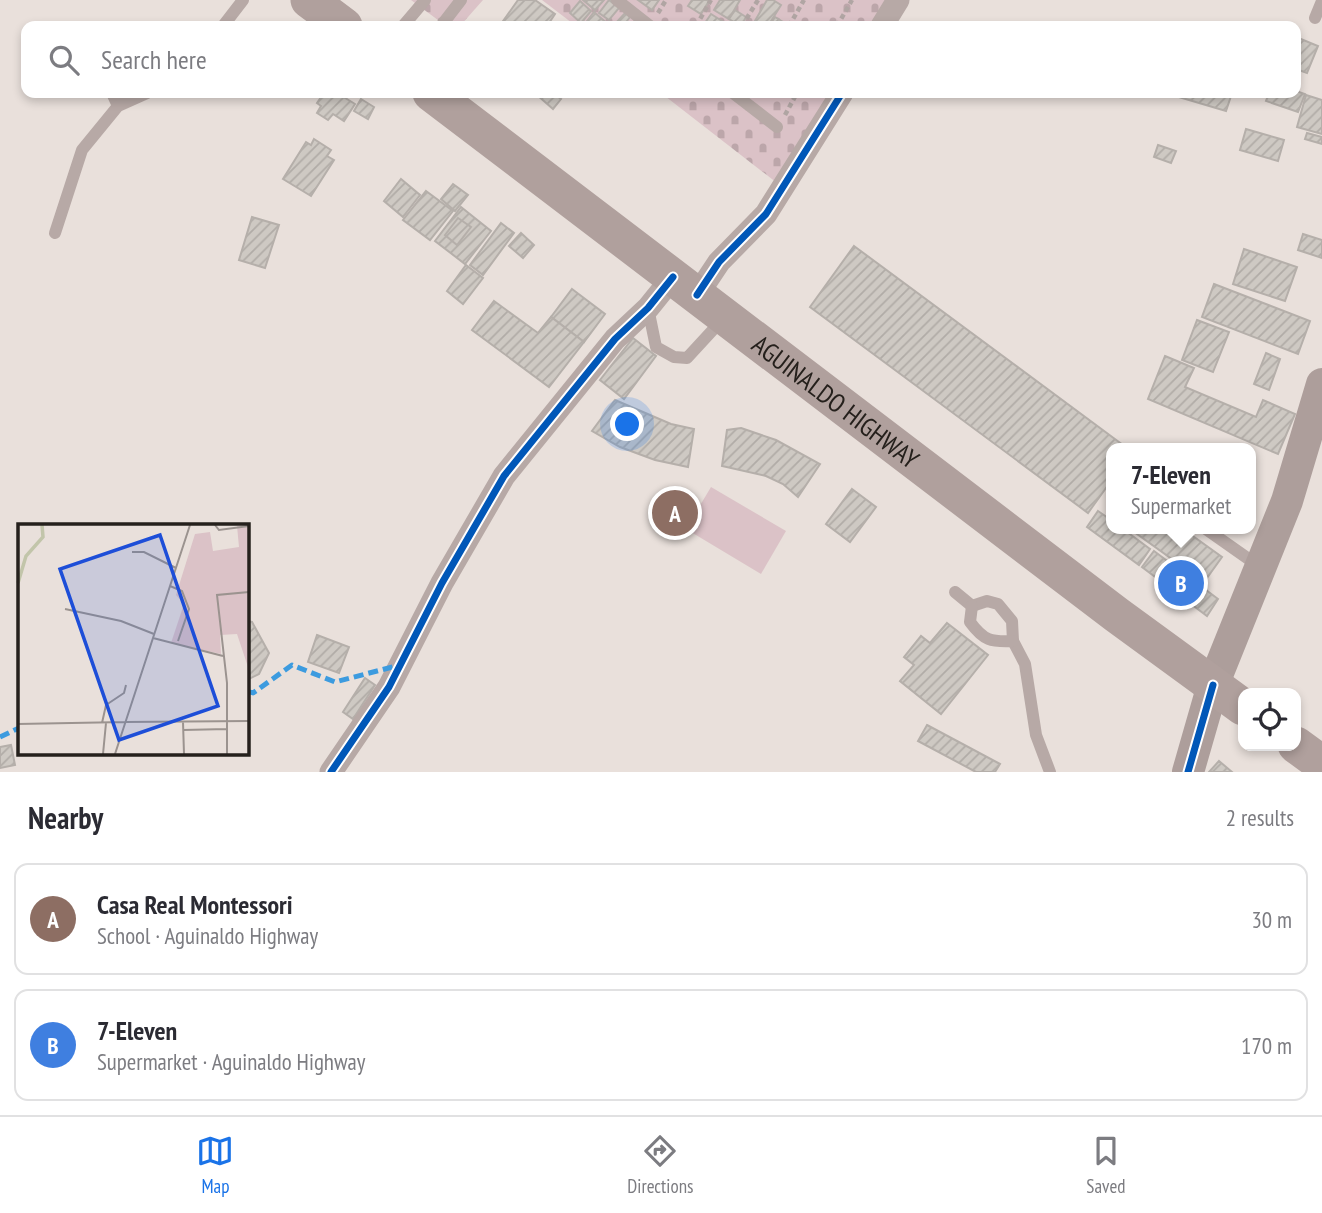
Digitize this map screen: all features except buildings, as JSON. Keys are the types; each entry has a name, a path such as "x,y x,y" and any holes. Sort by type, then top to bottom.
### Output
{"main road":[{"path":"309,0 337,21"},
{"name":"AGUINALDO HIGHWAY","path":"438,98 1238,703"},
{"path":"1188,772 1213,685 1287,500 1322,384"},
{"path":"1301,749 1322,764"}],"street":[{"path":"885,21 898,0"},
{"path":"331,772 389,687 442,583 504,476 615,339 648,308 698,296 719,262 766,214 839,98"}],"lane":[{"path":"227,21 243,0"},
{"path":"406,21 425,0"},
{"path":"445,21 461,0"},
{"path":"617,0 644,21"},
{"path":"1315,18 1322,1"},
{"path":"114,98 118,106"},
{"path":"55,233 82,150 118,106 136,98"},
{"path":"739,98 777,127"},
{"path":"648,308 656,347 674,357 687,358 698,296"},
{"path":"1213,534 1260,568"},
{"path":"955,592 972,606"},
{"path":"972,606 987,601 998,604 1012,621 1013,641 1025,664 1036,735 1051,772"},
{"path":"972,606 970,622 980,635 993,642 1013,641"}],"path":[{"path":"699,21 711,0"},
{"path":"745,21 758,0"},
{"path":"792,21 804,0"},
{"path":"840,21 852,0"}],"green space":[{"path":"411,0 483,0 464,21 439,21"},
{"path":"542,0 886,0 874,21 569,21"},
{"path":"667,98 828,98 777,183"},
{"path":"711,487 786,531 761,574 686,529"}],"marked path":[{"path":"248,691 253,693 292,665 335,682 400,665"},
{"path":"0,737 18,728"}],"cycle path":[{"path":"697,295 719,262 766,214 839,98"},
{"path":"331,772 389,687 442,583 504,476 615,339 648,308 673,277"},
{"path":"1188,772 1213,685"}],"place":[{"name":"Casa Real Montessori","path":"675,513"},
{"name":"7-Eleven","path":"1181,583"}]}
